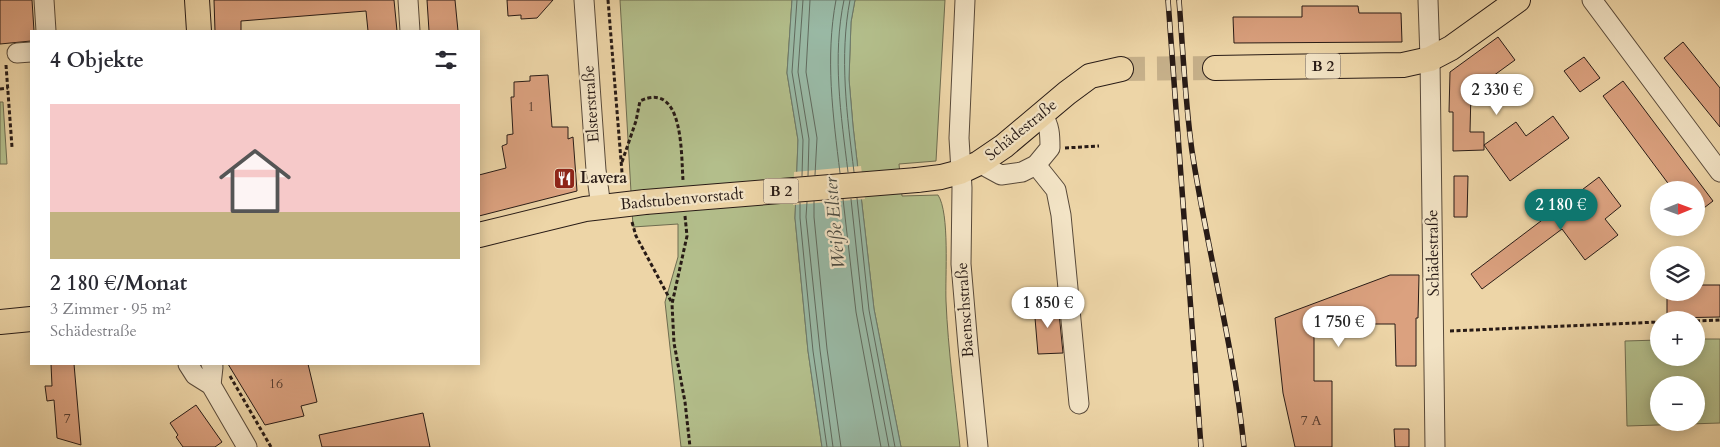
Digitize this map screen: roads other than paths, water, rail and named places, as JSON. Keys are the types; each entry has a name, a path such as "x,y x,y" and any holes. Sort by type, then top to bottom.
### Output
{"main road":[{"path":"197,0 199,30"},
{"name":"B 2","path":"1215,68 1403,65 1430,59 1468,38 1518,0"},
{"name":"Schädestraße","path":"917,180 941,177 970,168 992,155 1090,76 1121,69"},
{"name":"Badstubenvorstadt","path":"480,235 601,207 638,208 917,180"},
{"path":"0,322 30,319"}],"street":[{"path":"44,0 46,30"},
{"path":"408,0 410,30"},
{"name":"Elsterstraße","path":"584,0 596,170 601,207"},
{"name":"Baenschstraße","path":"965,0 959,129 970,168 963,298 978,447"},
{"name":"Schädestraße","path":"1428,0 1435,447"},
{"path":"1592,0 1720,172"},
{"path":"970,168 1001,175 1022,172 1036,165 1050,148 1050,130 1048,122 1042,114"},
{"path":"1036,165 1056,190 1058,198 1079,404"},
{"path":"189,365 196,375 211,385 247,447"},
{"path":"211,385 213,367 219,368"}],"water":[{"name":"Weiße Elster","path":"792,0 855,0 851,22 849,79 853,126 874,309 901,447 822,447 808,351 795,218 798,140 787,73"}],"tunnel":[{"path":"1121,69 1215,68"}],"railway":[{"path":"1168,0 1201,447"},
{"path":"1179,0 1192,151 1234,372 1244,447"}],"place":[{"name":"Lavera","path":"564,178"}]}
